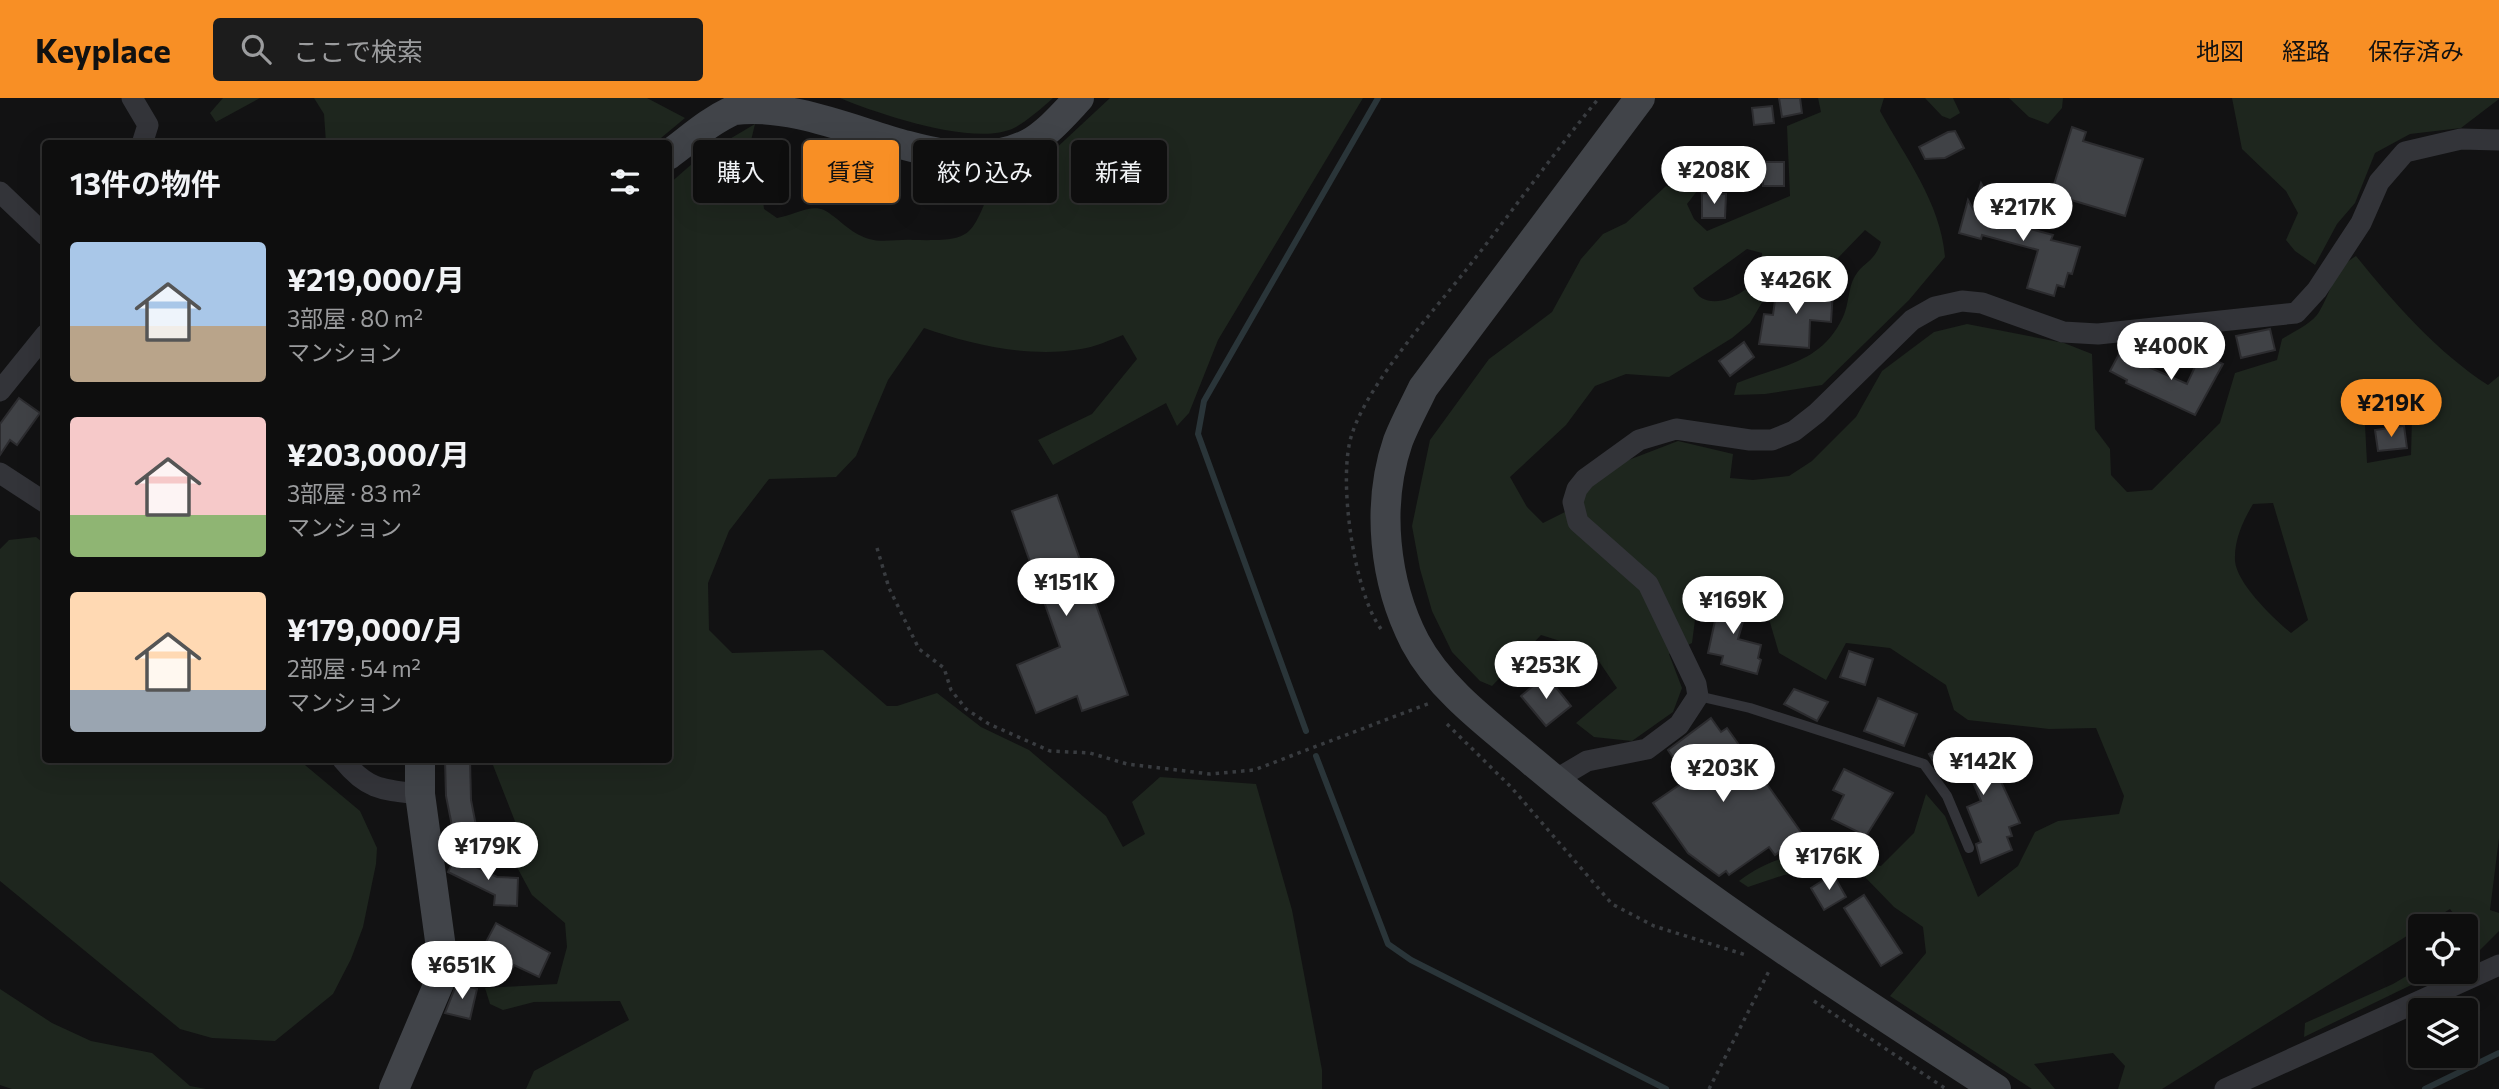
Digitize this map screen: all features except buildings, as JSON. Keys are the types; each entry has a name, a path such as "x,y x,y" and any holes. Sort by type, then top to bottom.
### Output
{"street":[{"path":"132,98 148,125 143,140"},
{"path":"672,152 707,124 736,109 790,99 837,111 936,145 986,156 1031,143 1079,98"},
{"path":"1640,98 1423,388 1398,441 1386,501 1388,560 1394,588 1415,642 1431,666 1441,703 1555,780 1670,871 1780,948 1996,1089"},
{"path":"1555,780 1587,761 1647,749 1679,725 1698,696 1696,684 1648,584 1578,522 1573,502 1577,489 1585,480 1639,440 1676,429 1750,440 1772,440 1794,431 1817,413 1912,320 1935,307 1962,301 1982,303 2063,332 2098,334 2296,313 2316,290 2361,223 2379,182 2405,152 2462,139 2499,140"},
{"path":"0,192 42,232"},
{"path":"0,391 42,339"},
{"path":"0,473 42,500"},
{"path":"346,763 358,778 373,786 419,794"},
{"path":"394,1089 439,983 441,948 419,794 420,763"},
{"path":"2225,1089 2499,965"}],"lane":[{"path":"1698,696 1750,708 1923,764 1947,796 1969,848"}],"path":[{"path":"877,548 889,588 919,649 944,668 951,690 967,709 989,724 1050,751 1090,753 1127,764 1210,774 1254,770 1441,703"},
{"path":"1446,722 1518,796 1612,904 1654,926 1747,955"},
{"path":"1709,1089 1768,974 1772,964 1766,962"}],"shaded area":[{"path":"223,98 260,98 216,122 210,113"},
{"path":"314,98 647,98 685,118 659,140 326,140 324,114"},
{"path":"840,98 1053,98 1014,128 997,133 976,134 901,120"},
{"path":"1110,98 1363,98 1218,340 1189,413 1177,426 1166,403 1053,465 1038,440 1092,414 1137,359 1123,335 1086,348 1042,352 981,344 924,328 888,380 856,456 836,477 769,479 729,531 708,583 709,630 732,653 823,650 887,706 897,706 937,693 981,727 1029,750 1106,816 1123,847 1145,834 1132,802 1160,777 1256,784 1292,910 1322,1070 1322,1089 526,1089 534,1071 629,1020 620,1001 534,1002 503,1010 490,1004 485,988 557,984 567,947 565,923 532,895 504,843 520,834 492,763 672,763 672,181 693,163 693,203 763,203 764,209 777,218 807,209 824,210 856,233 874,240 959,237 974,225 984,203 1057,203 1057,147"},
{"path":"1818,98 1884,98 1880,111 1929,199 1937,218 1945,257 1909,300 1822,385 1765,394 1734,395 1737,383 1798,361 1823,345 1843,317 1855,276 1872,258 1881,242 1865,230 1836,260 1812,278 1777,277 1750,323 1732,338 1669,377 1626,374 1595,386 1566,425 1510,477 1527,507 1543,523 1581,504 1588,488 1626,461 1678,441 1733,454 1730,478 1753,480 1789,476 1812,461 1856,417 1882,371 1934,332 1967,324 2064,343 2092,354 2095,429 2110,449 2111,475 2127,492 2152,490 2220,423 2235,373 2277,360 2282,339 2308,324 2316,316 2338,273 2356,256 2401,309 2451,358 2488,385 2499,376 2499,838 2490,910 2499,913 2499,931 2480,950 2478,951 2478,914 2454,914 2450,909 2442,914 2408,914 2408,935 2162,1089 2118,1089 2125,1066 2113,1053 2034,1064 2055,1089 2032,1089 1890,996 1926,953 1923,927 1894,907 1864,876 1837,868 1784,875 1748,887 1739,881 1775,861 1808,855 1881,866 1914,833 1926,794 1945,816 1978,897 2018,866 2035,832 2058,821 2119,814 2124,796 2096,728 2049,729 1968,720 1954,710 1946,685 1890,648 1846,643 1826,680 1779,653 1764,602 1712,580 1696,612 1692,643 1669,654 1682,688 1673,712 1632,741 1594,737 1576,723 1617,688 1592,651 1541,635 1492,686 1480,681 1452,652 1432,611 1412,526 1430,440 1489,359 1552,312 1581,259 1603,234 1626,223 1666,186 1683,190 1727,156 1734,166 1711,186 1701,186 1687,204 1694,219 1707,231 1790,196 1787,126 1821,112","holes":["1747,249 1762,253 1762,269 1757,278 1740,293 1719,301 1708,301 1693,288","2412,417 2411,455 2367,463 2365,425","2273,503 2308,620 2291,633 2249,590 2237,570 2235,561 2238,538 2253,504"]},
{"path":"1925,98 1953,98 1960,113 1950,119 1942,116"},
{"path":"2009,98 2063,98 2062,108 2048,124 2029,117"},
{"path":"2232,98 2499,99 2461,128 2410,134 2375,153 2355,203 2337,224 2315,265 2295,251 2286,240 2298,213 2286,191 2242,149"},
{"path":"755,124 751,140 728,140"},
{"path":"36,537 42,542 42,763 303,763 360,811 377,848 363,927 351,959 333,994 275,1041 212,1038 180,1029 0,881 0,549 9,540"},
{"path":"2408,975 2408,984 2413,984 2304,1037 2305,1023"},
{"path":"0,989 52,1023 91,1041 152,1053 190,1086 206,1089 12,1089 0,1085"}],"waterway":[{"path":"1306,731 1198,434 1204,401 1378,98"},
{"path":"1316,756 1388,944 1411,960 1666,1089"},
{"path":"2425,1089 2499,1053"}]}
